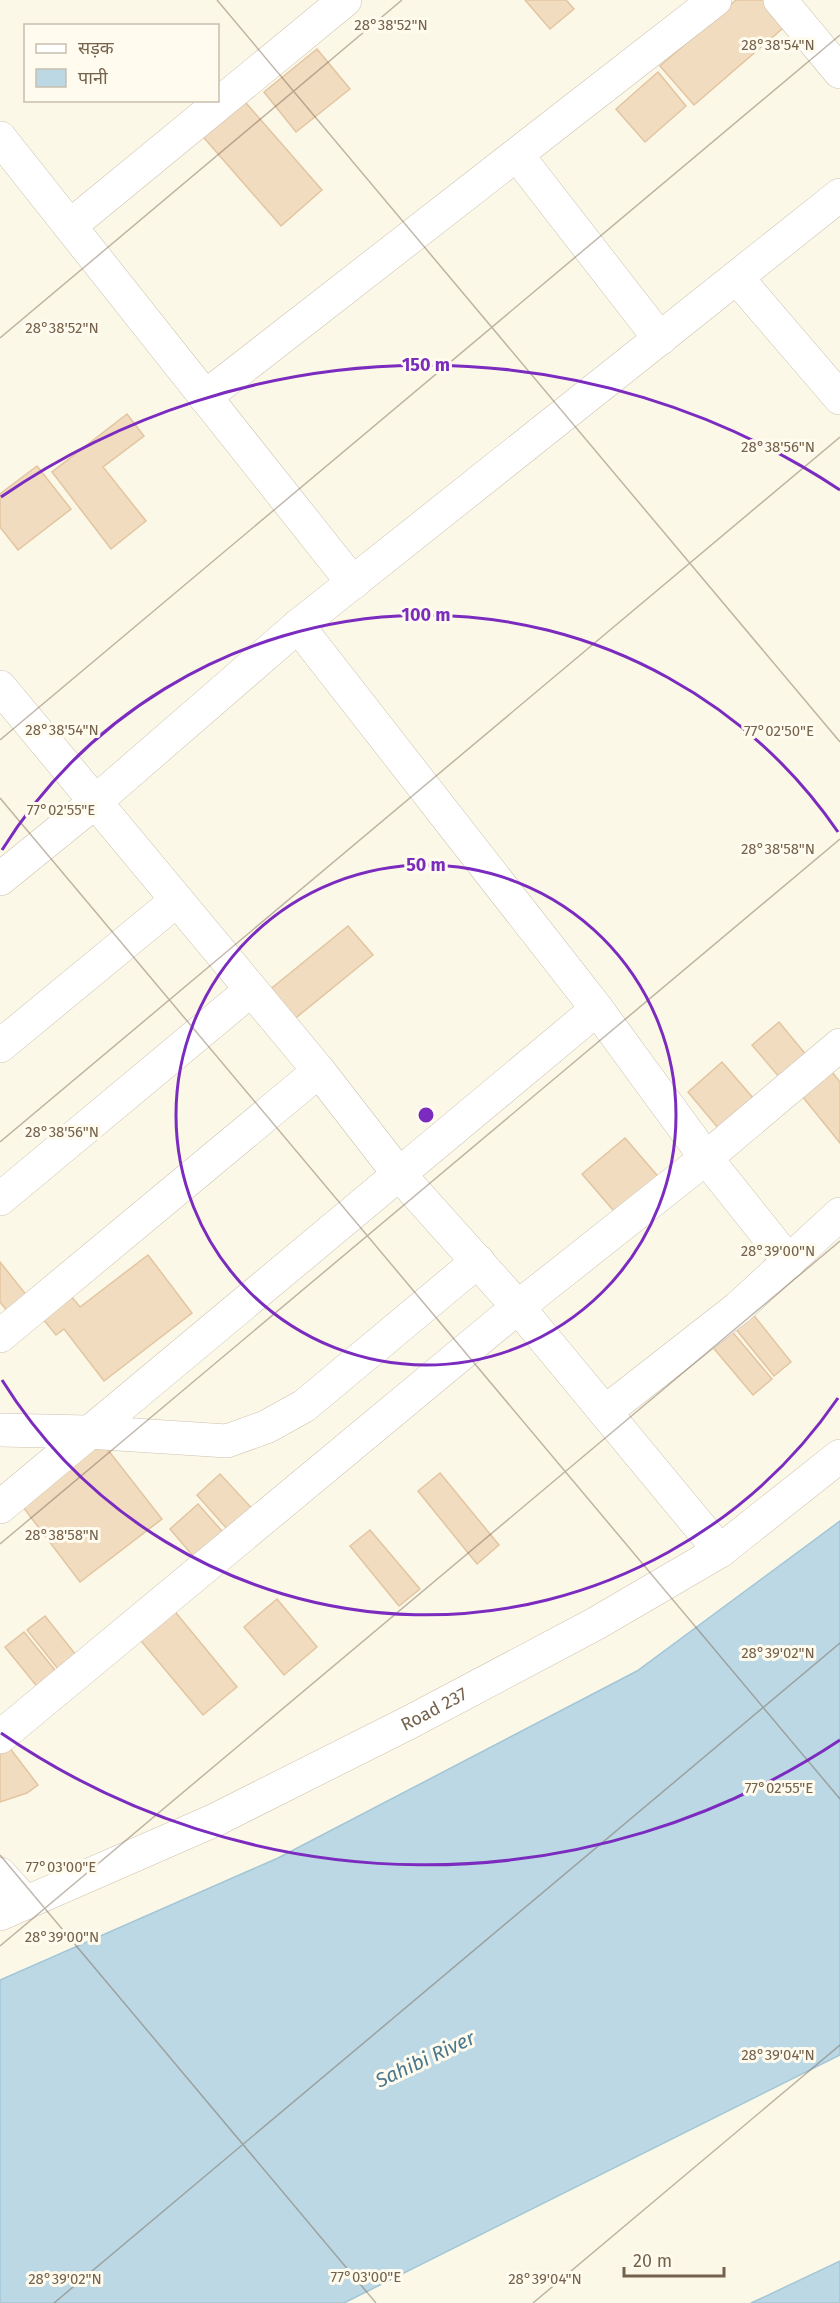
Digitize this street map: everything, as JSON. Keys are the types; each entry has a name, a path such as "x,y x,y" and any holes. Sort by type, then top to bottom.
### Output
{"street":[{"path":"70,226 345,0"},
{"path":"206,397 715,0"},
{"path":"780,0 840,72"},
{"path":"0,138 353,583"},
{"path":"517,155 660,339"},
{"path":"0,879 95,802 298,626 840,195"},
{"path":"737,278 840,398"},
{"path":"298,626 597,1009 706,1158 789,1263"},
{"path":"0,687 320,1071 398,1173 518,1306 720,1551"},
{"path":"0,1046 177,900"},
{"path":"0,1199 251,990"},
{"path":"0,1507 597,1009"},
{"path":"0,1737 518,1306 706,1158 840,1045"},
{"path":"0,1336 320,1071"},
{"path":"605,1412 738,1308 840,1214"},
{"path":"0,1430 88,1432 227,1442 266,1427 304,1406 478,1261"},
{"name":"Road 237","path":"13,1909 215,1820 412,1721 595,1624 720,1551 840,1455"},
{"path":"0,1874 13,1909"}],"water":[{"name":"Sahibi River","path":"840,1521 840,2055 344,2303 0,2303 0,1980 278,1858 637,1671"},
{"path":"840,2261 840,2303 751,2303 762,2298"}],"building":[{"path":"525,0 566,0 574,9 550,29"},
{"path":"736,0 768,0 789,23 694,105 660,66"},
{"path":"317,49 350,89 296,132 264,92"},
{"path":"658,72 686,106 645,142 616,109"},
{"path":"239,95 322,190 281,226 198,131"},
{"path":"127,414 144,436 103,467 146,521 111,549 52,472"},
{"path":"37,466 71,509 18,550 0,527 0,494"},
{"path":"348,926 373,955 292,1021 268,991"},
{"path":"779,1022 807,1056 780,1078 752,1045"},
{"path":"722,1062 754,1099 719,1129 688,1092"},
{"path":"828,1067 840,1082 840,1143 798,1091"},
{"path":"625,1138 662,1181 619,1217 582,1174"},
{"path":"148,1255 192,1313 104,1381 64,1329 56,1335 38,1313 67,1291 80,1307"},
{"path":"0,1262 28,1297 8,1312 0,1302"},
{"path":"748,1308 791,1362 774,1376 730,1322"},
{"path":"724,1322 772,1379 753,1395 705,1338"},
{"path":"101,1441 162,1519 80,1582 20,1503"},
{"path":"440,1473 499,1545 477,1564 418,1491"},
{"path":"220,1474 259,1516 235,1538 197,1495"},
{"path":"198,1504 229,1539 200,1564 170,1529"},
{"path":"370,1530 420,1589 399,1606 350,1546"},
{"path":"277,1599 317,1647 284,1675 244,1627"},
{"path":"172,1608 237,1687 203,1715 137,1636"},
{"path":"45,1616 80,1660 62,1674 27,1630"},
{"path":"24,1632 63,1680 44,1695 5,1647"},
{"path":"9,1747 38,1785 27,1793 0,1802 0,1754"}]}
